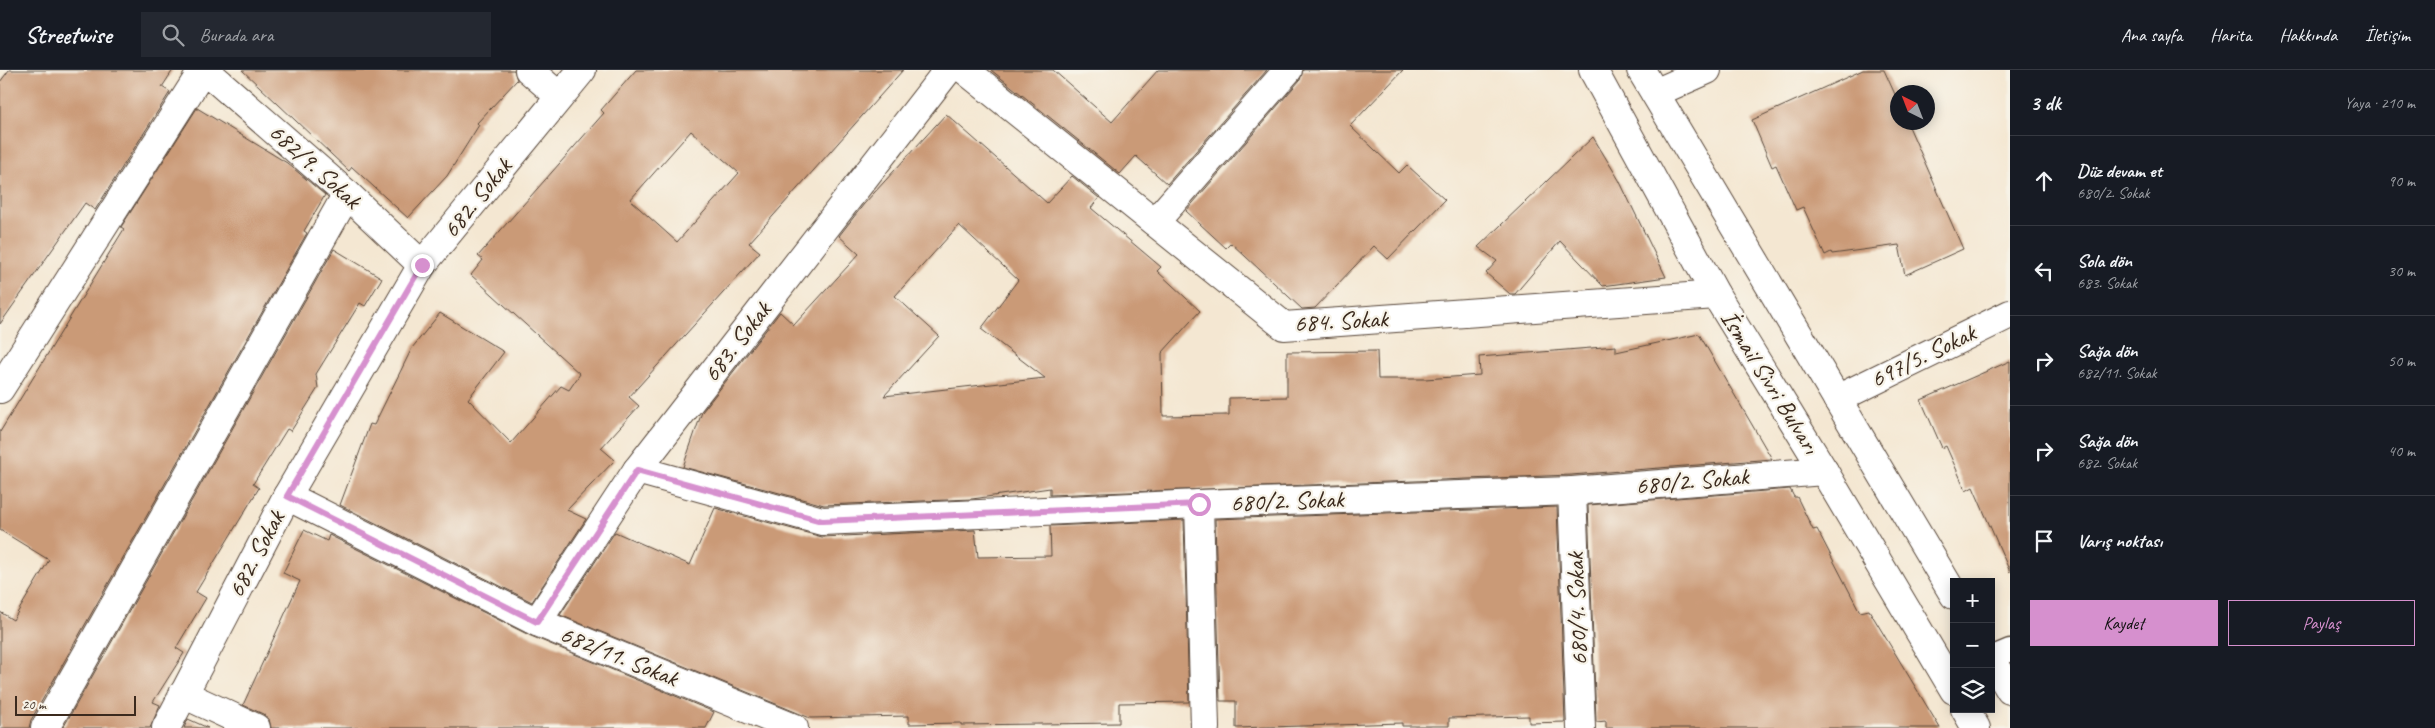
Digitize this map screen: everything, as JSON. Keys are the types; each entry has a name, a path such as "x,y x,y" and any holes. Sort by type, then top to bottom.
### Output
{"street":[{"name":"682/9. Sokak","path":"204,70 347,194 422,265"},
{"path":"0,390 204,70"},
{"path":"529,70 559,96"},
{"name":"682. Sokak","path":"166,728 287,496 422,265 582,70"},
{"name":"683. Sokak","path":"537,622 637,470 948,70"},
{"name":"684. Sokak","path":"965,70 1284,326 1716,295"},
{"path":"1155,222 1288,70"},
{"name":"İsmail Sivri Bulvarı","path":"1593,70 1716,295 1824,471 1950,683"},
{"name":"İsmail Sivri Bulvarı","path":"1641,70 1950,588"},
{"path":"1655,93 1707,70"},
{"path":"45,728 347,194"},
{"name":"697/5. Sokak","path":"1837,399 2010,314"},
{"name":"680/2. Sokak","path":"637,470 822,521 1199,504 1572,491 1824,471"},
{"name":"680/4. Sokak","path":"1572,491 1582,728"},
{"name":"682/11. Sokak","path":"287,496 537,622 794,728"},
{"path":"1199,504 1205,728"},
{"path":"1995,665 2010,690"},
{"path":"183,694 256,728"},
{"path":"1967,713 1976,728"}],"lane":[{"path":"1995,656 2010,650"}],"building":[{"path":"9,70 173,70 162,87 170,92 95,210 85,203 0,324 0,82"},
{"path":"242,70 514,70 517,80 477,123 479,125 447,176 408,218 352,167 349,171"},
{"path":"636,70 903,70 749,243 760,252 629,397 639,406 601,448 615,460 567,510 586,519 532,602 340,505 370,424 374,425 412,348 440,313 504,352 468,399 511,443 561,386 569,390 580,374 471,275 483,260 478,256 604,113 601,110","holes":["691,131 739,173 677,242 630,200"]},
{"path":"991,70 1053,70 1112,122 1158,70 1267,70 1167,184 1136,156 1120,174"},
{"path":"1303,70 1403,70 1350,126 1399,173 1407,165 1445,200 1388,259 1374,246 1315,308 1302,309 1231,243 1226,248 1186,211 1300,80"},
{"path":"1863,70 1884,70 1891,85 1890,130 1911,130 1963,249 1905,275 1899,245 1832,254 1831,252 1825,255 1803,207 1796,210 1776,165 1772,167 1752,120"},
{"path":"197,108 287,163 325,195 304,231 307,233 31,720 29,728 0,728 0,612 13,620 49,560 0,530 0,432 124,229 121,227"},
{"path":"946,114 1047,203 1072,176 1099,198 1091,208 1161,267 1157,271 1200,311 1162,353 1163,416 1229,415 1229,398 1287,397 1287,352 1377,351 1378,379 1425,379 1480,375 1479,357 1616,346 1616,352 1699,334 1772,459 1571,475 1050,495 1050,488 972,499 824,505 683,467 702,412 780,312 794,325 859,254 839,236 864,204","holes":["959,225 1018,280 981,329 1045,378 884,396 939,336 895,296"]},
{"path":"1593,137 1619,180 1666,277 1603,286 1560,241 1515,294 1510,294 1486,273 1497,261 1478,247"},
{"path":"334,249 382,278 365,306 360,303 316,374 318,388 291,431 287,429 253,484 259,488 196,592 206,598 176,648 184,653 153,702 160,705 150,728 63,728"},
{"path":"2010,361 2010,572 1973,487 1966,491 1946,446 1942,448 1921,400"},
{"path":"1790,489 1794,497 1797,497 1813,530 1817,529 1860,612 1869,610 1940,728 1606,728 1606,721 1596,722 1588,505"},
{"path":"1557,507 1565,722 1529,723 1529,716 1449,718 1449,726 1402,726 1402,723 1236,728 1236,701 1220,701 1215,519"},
{"path":"715,508 822,537 975,530 978,557 1051,556 1050,526 1184,520 1189,702 1119,703 1119,723 961,725 961,723 909,724 909,716 810,718 560,615 615,532 690,565"},
{"path":"304,530 327,541 329,535 531,636 714,712 706,728 271,728 269,719 263,714 243,705 300,581 283,573"},
{"path":"188,719 208,728 184,728"}],"route":[{"path":"422,265 287,496 537,622 637,470 822,521 1199,504"}]}
